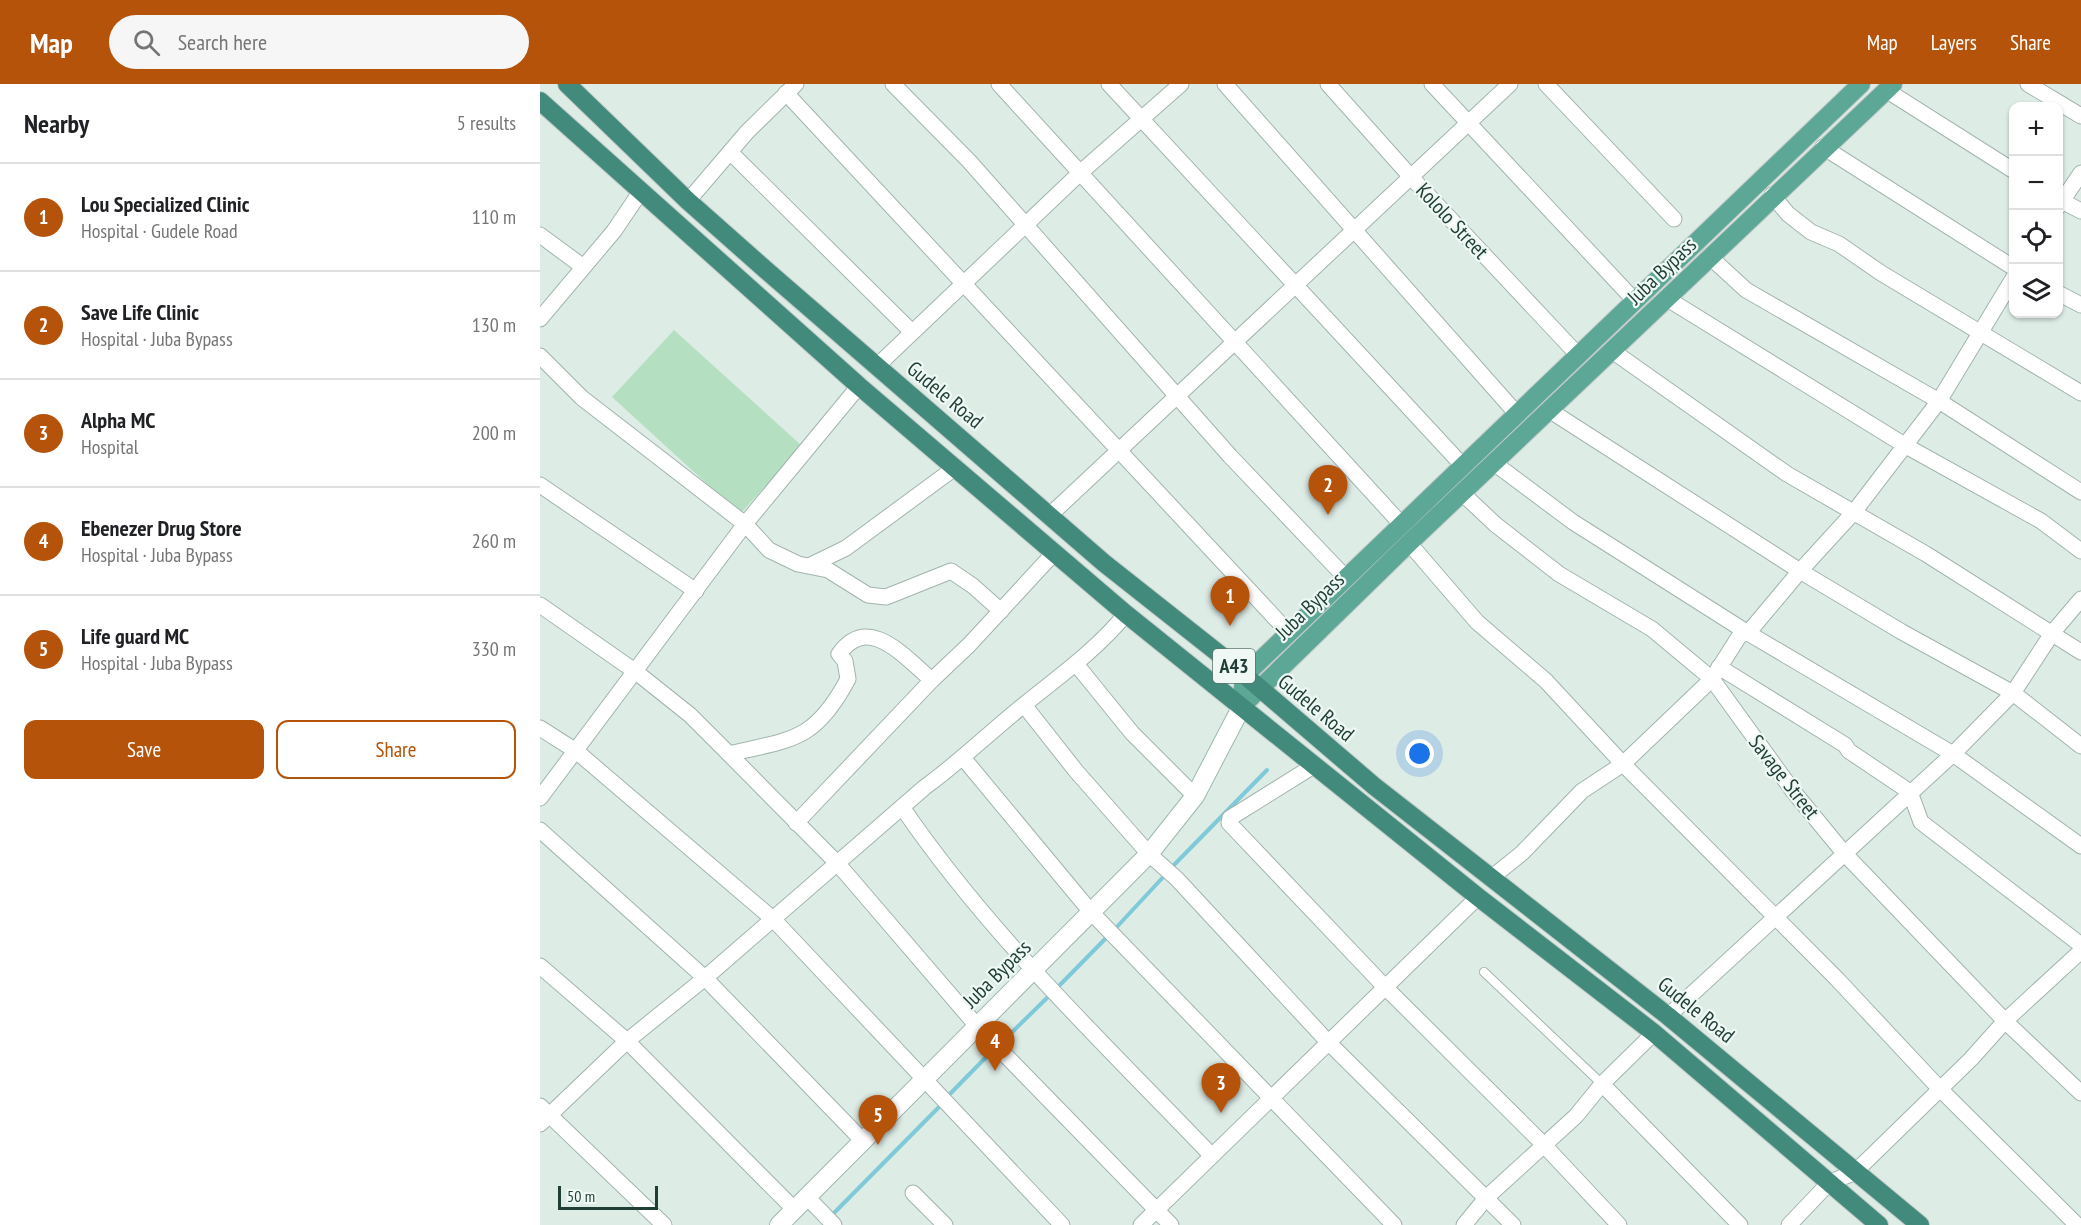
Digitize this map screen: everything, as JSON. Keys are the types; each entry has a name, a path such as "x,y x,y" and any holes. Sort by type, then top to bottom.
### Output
{"highway":[{"name":"Gudele Road","path":"567,84 688,201 876,367 1050,514 1104,563 1260,689 1374,786 1668,1016 1854,1173 1920,1225"},
{"name":"A43","path":"540,101 859,386 1126,614 1478,897 1654,1033 1879,1225"},
{"path":"621,173 640,156"}],"main road":[{"name":"Juba Bypass","path":"1244,676 1861,84"},
{"name":"Juba Bypass","path":"779,1225 1149,854 1195,796 1242,706 1282,664 1772,195 1889,87"},
{"path":"1242,706 1244,676"}],"street":[{"path":"892,84 969,160 1176,396 1346,578"},
{"path":"999,84 1402,525"},
{"path":"1109,84 1464,466"},
{"path":"876,367 1081,172 1181,84"},
{"path":"1225,84 1517,414"},
{"name":"Kololo Street","path":"1328,84 1411,177 1578,355"},
{"path":"1432,84 1635,301"},
{"path":"1050,514 1510,84"},
{"path":"1546,84 1674,219"},
{"path":"2028,84 2081,116"},
{"path":"1889,87 2009,168"},
{"path":"688,201 730,152 791,89 962,283 1289,633"},
{"path":"1823,147 2009,265"},
{"path":"730,152 912,332"},
{"path":"2063,199 2081,173"},
{"path":"540,319 582,266 614,231 641,191"},
{"path":"1772,195 1788,214 1811,232 1839,244 1881,273 2081,393"},
{"path":"2063,204 2081,211"},
{"path":"540,235 582,266"},
{"path":"1709,256 1746,290 1939,401 2081,492"},
{"path":"1491,878 1522,853 1582,791 1623,764 1715,673 1740,635 1748,633 1854,512 1906,446 1939,401 2009,284"},
{"path":"2063,295 2081,305"},
{"path":"1666,298 1906,446 2041,521 2081,551"},
{"path":"1611,350 1786,474 1854,512 2053,632 2081,652"},
{"path":"540,356 582,398 745,524 769,550 798,564 828,570 868,595 886,597 951,571 1001,611"},
{"path":"540,798 745,524 859,386"},
{"path":"1549,410 1800,572 2013,693 2081,746"},
{"path":"1494,463 1573,522 1748,633 1953,754 2081,846"},
{"path":"811,565 846,548 956,467"},
{"path":"540,485 696,591"},
{"name":"Savage Street","path":"1462,494 1496,525 1559,574 1652,629 1715,673 1793,791 1844,853 2005,1021 2081,1093"},
{"path":"1409,543 1477,622 1546,681 1623,764 1940,1089 2077,1225"},
{"path":"796,823 1054,553"},
{"path":"1668,1016 1953,754 2013,693 2053,632 2081,599"},
{"path":"540,605 636,672 690,716 729,754 838,864 977,1026 1171,1225"},
{"path":"664,1225 543,1115 902,807 1076,664 1108,636 1126,614"},
{"path":"729,754 791,739 822,720 848,679 845,661 839,654 846,644 864,637 875,636 886,642 932,680"},
{"path":"1076,664 1132,733 1195,796"},
{"path":"1715,673 1845,745 1850,751 1910,792 1921,822 2081,945"},
{"path":"1024,705 1149,854 1177,879 1328,1042 1513,1225"},
{"path":"540,728 576,751 773,918 923,1080 1062,1225"},
{"path":"963,759 1091,912 1394,1225"},
{"path":"1315,765 1230,818 1229,823 1385,987 1543,1144 1619,1225"},
{"path":"902,807 962,888 1032,971 1212,1156"},
{"path":"540,830 705,978 863,1141"},
{"path":"1141,1225 1478,897"},
{"path":"1789,1225 1830,1182 1854,1173 1940,1089 2005,1021 2081,951"},
{"path":"540,966 627,1041 801,1203 834,1225"},
{"path":"1464,1225 1486,1197 1575,1116 1602,1084 1654,1033"},
{"path":"1602,1084 1740,1225"},
{"path":"913,1193 945,1225"}],"lane":[{"path":"1484,972 1602,1084"}],"green space":[{"path":"674,330 802,446 740,514 612,397"}],"waterway":[{"path":"1171,868 1267,770"},
{"path":"1114,930 1166,874"},
{"path":"1055,990 1109,935"},
{"path":"1000,1044 1050,995"},
{"path":"947,1097 994,1049"},
{"path":"830,1217 943,1103"}],"place":[{"name":"Save Life Clinic","path":"1328,515"},
{"name":"Lou Specialized Clinic","path":"1230,626"},
{"name":"Ebenezer Drug Store","path":"995,1071"},
{"name":"Alpha MC","path":"1221,1113"},
{"name":"Life guard MC","path":"878,1145"}]}
